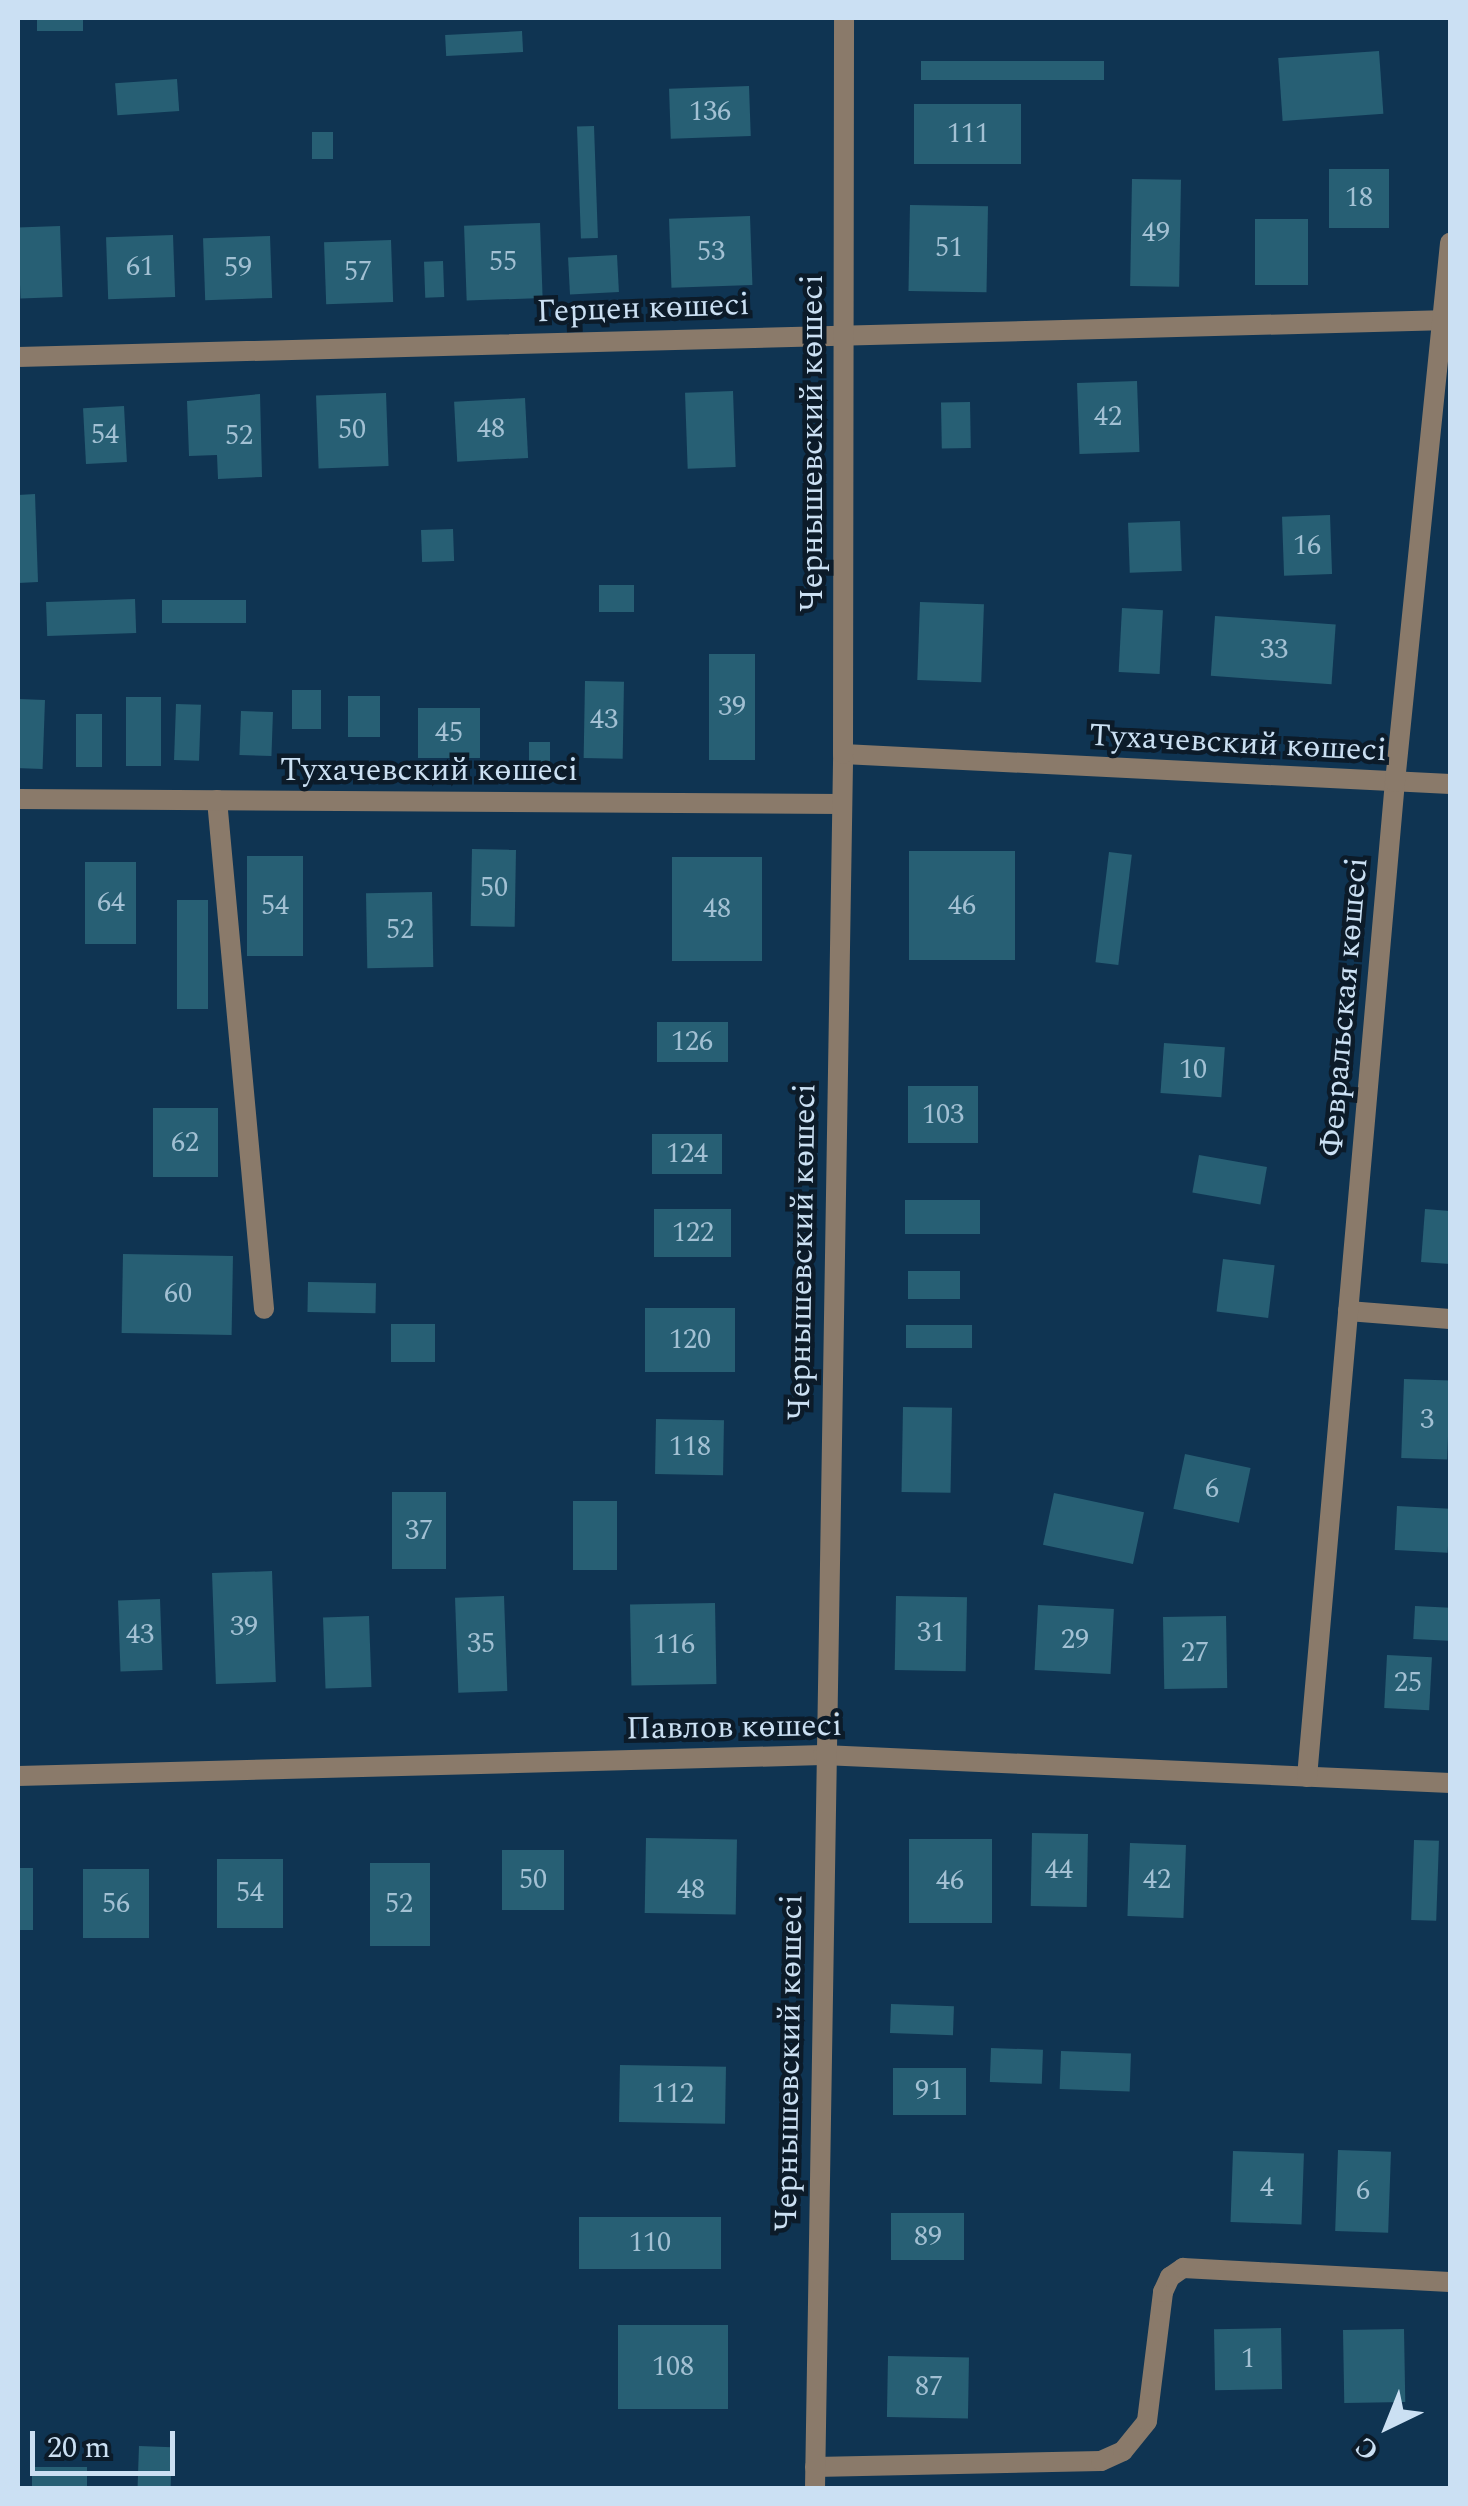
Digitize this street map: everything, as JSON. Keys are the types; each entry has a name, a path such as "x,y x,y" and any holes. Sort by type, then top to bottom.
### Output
{"street":[{"name":"Чернышевский көшесі","path":"815,2478 843,754 844,18"},
{"name":"Февральская көшесі","path":"1307,1777 1395,782 1448,319 1450,243"},
{"name":"Герцен көшесі","path":"18,357 1448,319"},
{"name":"Тухачевский көшесі","path":"843,754 1450,784"},
{"name":"Тухачевский көшесі","path":"18,798 840,804"},
{"path":"217,800 264,1308"},
{"path":"1348,1311 1450,1319"},
{"name":"Павлов көшесі","path":"18,1776 824,1755 1450,1783"},
{"path":"815,2478 1101,2461 1122,2451 1139,2433 1152,2404 1163,2292 1170,2276 1183,2268 1450,2282"}],"building":[{"path":"37,18 83,18 83,31 37,31"},
{"path":"522,31 523,52 446,56 445,35"},
{"path":"1379,51 1383,114 1283,121 1278,58"},
{"path":"921,61 1104,61 1104,80 921,80"},
{"path":"177,79 179,111 117,115 115,83"},
{"path":"749,86 751,136 671,139 669,89"},
{"path":"914,104 1021,104 1021,164 914,164"},
{"path":"594,126 598,238 581,239 577,127"},
{"path":"312,132 333,132 333,159 312,159"},
{"path":"1329,169 1389,169 1389,228 1329,228"},
{"path":"1132,179 1181,180 1179,287 1130,286"},
{"path":"910,205 988,206 986,292 908,291"},
{"path":"750,216 752,285 671,288 669,219"},
{"path":"1255,219 1308,219 1308,285 1255,285"},
{"path":"540,223 543,298 467,301 464,226"},
{"path":"60,226 62,297 21,298 18,227"},
{"path":"173,235 175,297 108,299 106,237"},
{"path":"270,236 272,298 205,300 203,238"},
{"path":"391,240 393,302 326,304 324,242"},
{"path":"617,255 619,292 570,295 568,258"},
{"path":"443,261 444,297 425,298 424,262"},
{"path":"1137,381 1139,452 1080,454 1077,383"},
{"path":"733,391 736,467 688,469 685,393"},
{"path":"386,393 389,466 319,468 316,395"},
{"path":"260,394 262,477 218,479 217,455 189,456 187,401"},
{"path":"525,398 528,458 457,462 454,402"},
{"path":"970,402 971,448 942,448 941,403"},
{"path":"124,406 127,462 86,464 83,408"},
{"path":"35,494 38,582 18,583 18,495"},
{"path":"1330,515 1332,574 1284,576 1282,517"},
{"path":"1180,521 1182,571 1130,573 1128,523"},
{"path":"453,529 454,561 422,562 421,530"},
{"path":"599,585 634,585 634,612 599,612"},
{"path":"135,599 136,633 47,636 46,602"},
{"path":"162,600 246,600 246,623 162,623"},
{"path":"920,602 984,604 981,682 917,680"},
{"path":"1122,608 1163,610 1160,674 1119,672"},
{"path":"1215,616 1336,624 1332,684 1211,676"},
{"path":"709,654 755,654 755,760 709,760"},
{"path":"585,681 624,682 623,759 584,758"},
{"path":"292,690 321,690 321,729 292,729"},
{"path":"348,696 380,696 380,737 348,737"},
{"path":"126,697 161,697 161,766 126,766"},
{"path":"18,699 45,700 43,769 18,768"},
{"path":"176,704 201,705 199,761 174,760"},
{"path":"418,708 480,708 480,758 418,758"},
{"path":"241,711 273,712 271,756 239,755"},
{"path":"76,714 102,714 102,767 76,767"},
{"path":"529,742 550,742 550,769 529,769"},
{"path":"472,849 516,850 515,927 471,926"},
{"path":"909,851 1015,851 1015,960 909,960"},
{"path":"1109,852 1132,855 1118,965 1095,962"},
{"path":"247,856 303,856 303,956 247,956"},
{"path":"672,857 762,857 762,961 672,961"},
{"path":"85,862 136,862 136,944 85,944"},
{"path":"432,892 433,967 367,968 366,893"},
{"path":"177,900 208,900 208,1009 177,1009"},
{"path":"657,1022 728,1022 728,1062 657,1062"},
{"path":"1164,1043 1225,1047 1221,1097 1161,1093"},
{"path":"908,1086 978,1086 978,1143 908,1143"},
{"path":"153,1108 218,1108 218,1177 153,1177"},
{"path":"652,1134 722,1134 722,1174 652,1174"},
{"path":"1199,1155 1267,1167 1260,1204 1192,1192"},
{"path":"905,1200 980,1200 980,1234 905,1234"},
{"path":"654,1209 731,1209 731,1257 654,1257"},
{"path":"1425,1209 1450,1211 1450,1264 1421,1262"},
{"path":"123,1254 233,1256 232,1335 122,1333"},
{"path":"1223,1259 1275,1265 1268,1318 1217,1312"},
{"path":"908,1271 960,1271 960,1299 908,1299"},
{"path":"308,1282 376,1283 375,1313 307,1312"},
{"path":"645,1308 735,1308 735,1372 645,1372"},
{"path":"391,1324 435,1324 435,1362 391,1362"},
{"path":"906,1325 972,1325 972,1348 906,1348"},
{"path":"1404,1379 1450,1381 1447,1460 1401,1458"},
{"path":"903,1407 952,1408 951,1493 902,1492"},
{"path":"656,1419 724,1420 723,1475 655,1474"},
{"path":"1185,1454 1251,1468 1239,1523 1173,1509"},
{"path":"392,1492 446,1492 446,1569 392,1569"},
{"path":"1054,1493 1144,1512 1133,1564 1043,1545"},
{"path":"573,1501 617,1501 617,1570 573,1570"},
{"path":"1397,1506 1450,1509 1448,1553 1395,1550"},
{"path":"272,1571 276,1682 216,1684 212,1573"},
{"path":"504,1596 507,1691 458,1693 455,1598"},
{"path":"896,1596 967,1597 966,1671 895,1670"},
{"path":"160,1599 162,1670 121,1671 118,1600"},
{"path":"715,1603 716,1684 631,1685 630,1604"},
{"path":"1038,1605 1114,1609 1110,1674 1035,1670"},
{"path":"1415,1606 1450,1608 1448,1641 1413,1639"},
{"path":"369,1616 371,1687 326,1689 323,1618"},
{"path":"1226,1616 1227,1688 1164,1689 1163,1617"},
{"path":"1387,1655 1432,1657 1429,1710 1384,1708"},
{"path":"1032,1833 1088,1834 1087,1907 1031,1906"},
{"path":"646,1838 737,1840 736,1915 645,1913"},
{"path":"909,1839 992,1839 992,1923 909,1923"},
{"path":"1414,1840 1439,1841 1436,1921 1411,1920"},
{"path":"1130,1843 1186,1845 1183,1918 1127,1916"},
{"path":"502,1850 564,1850 564,1910 502,1910"},
{"path":"217,1859 283,1859 283,1928 217,1928"},
{"path":"370,1863 430,1863 430,1946 370,1946"},
{"path":"18,1868 33,1868 33,1930 18,1930"},
{"path":"83,1869 149,1869 149,1938 83,1938"},
{"path":"891,2004 954,2006 953,2035 890,2033"},
{"path":"991,2048 1043,2050 1042,2084 990,2082"},
{"path":"1061,2051 1131,2053 1130,2091 1060,2089"},
{"path":"620,2065 726,2067 725,2124 619,2122"},
{"path":"893,2068 966,2068 966,2115 893,2115"},
{"path":"1338,2150 1391,2152 1388,2233 1335,2231"},
{"path":"1233,2151 1304,2153 1301,2224 1231,2222"},
{"path":"891,2213 964,2213 964,2260 891,2260"},
{"path":"579,2217 721,2217 721,2269 579,2269"},
{"path":"618,2325 728,2325 728,2409 618,2409"},
{"path":"1281,2328 1282,2389 1215,2390 1214,2329"},
{"path":"1404,2329 1405,2402 1344,2403 1343,2330"},
{"path":"888,2356 969,2357 968,2418 887,2417"},
{"path":"139,2446 172,2447 171,2488 138,2488"},
{"path":"32,2467 87,2467 87,2488 32,2488"}]}
